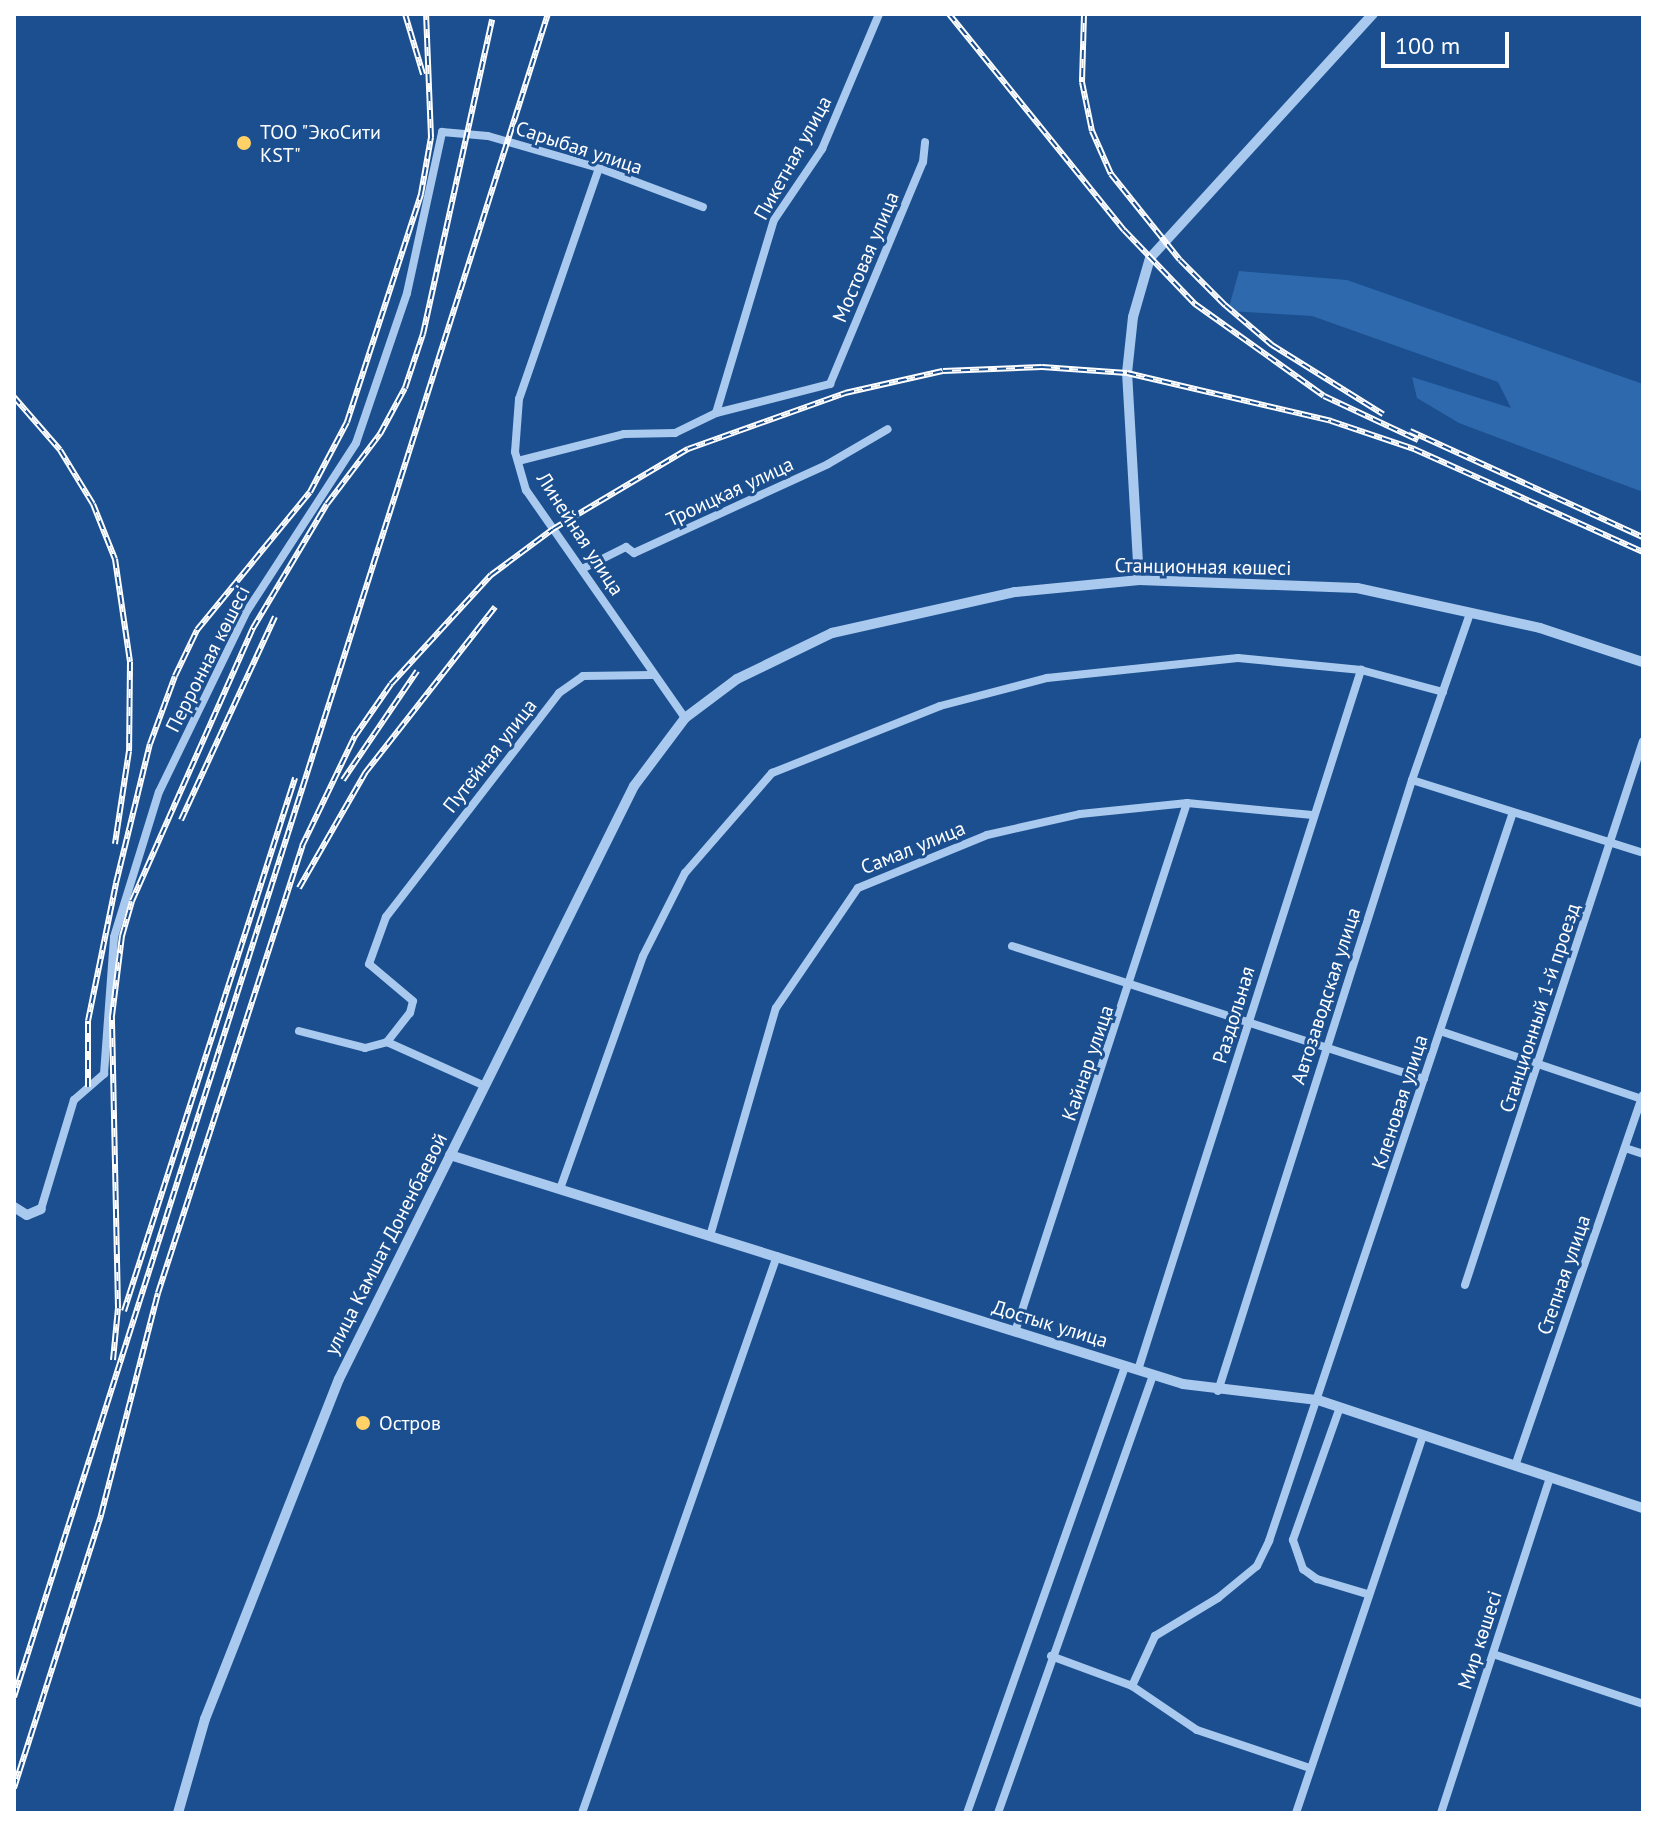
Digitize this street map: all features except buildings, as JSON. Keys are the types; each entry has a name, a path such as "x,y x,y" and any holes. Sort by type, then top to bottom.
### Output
{"street":[{"name":"Пикетная улица","path":"716,413 774,220 822,149 879,14"},
{"path":"1139,580 1127,373 1136,306 1150,258 1373,14"},
{"name":"Сарыбая улица","path":"442,132 488,136 599,168 703,207"},
{"name":"Перронная көшесі","path":"41,1209 74,1100 104,1074 114,937 159,792 247,611 356,443 407,293 442,132"},
{"name":"Мостовая улица","path":"716,413 830,384 923,162 925,142"},
{"name":"Линейная улица","path":"599,168 519,399 518,461 526,490 584,568 652,675 685,718"},
{"path":"518,461 624,434 675,433 716,413"},
{"name":"Троицкая улица","path":"584,568 626,547 634,553 828,464 888,429"},
{"name":"Станционная көшесі","path":"685,718 737,679 832,633 1015,592 1139,580 1357,588 1540,628 1643,662"},
{"name":"Автозаводская улица","path":"1218,1391 1412,780 1470,613"},
{"path":"560,1189 650,942 685,873 772,773 940,706 1047,678 1238,658 1361,670 1443,692"},
{"name":"Раздольная","path":"1138,1370 1312,815 1361,670"},
{"name":"Путейная улица","path":"387,1042 410,1013 413,1001 369,964 386,917 559,693 583,676 652,675"},
{"name":"улица Камшат Доненбаевой","path":"178,1813 205,1719 339,1379 634,786 685,718"},
{"name":"Станционный 1-й проезд","path":"1465,1285 1643,741"},
{"path":"1412,780 1512,815 1643,853"},
{"name":"Самал улица","path":"710,1236 776,1008 858,888 987,835 1080,814 1187,803 1312,815"},
{"name":"Кайнар улица","path":"1015,1332 1131,985 1187,803"},
{"name":"Кленовая улица","path":"1132,1686 1155,1636 1218,1598 1257,1566 1318,1400 1512,815"},
{"path":"1012,946 1424,1079"},
{"path":"299,1031 365,1048 387,1042 485,1086"},
{"path":"1440,1031 1642,1097"},
{"name":"Степная улица","path":"1515,1466 1642,1097"},
{"path":"1625,1148 1643,1154"},
{"name":"Достык улица","path":"450,1155 1153,1375 1218,1391 1318,1400 1643,1508"},
{"path":"14,1207 27,1215 41,1209"},
{"path":"582,1813 777,1256"},
{"path":"967,1813 1125,1366"},
{"path":"998,1813 1051,1656 1153,1375"},
{"path":"1340,1407 1293,1540 1303,1569 1317,1579 1367,1594"},
{"path":"1296,1813 1367,1594 1423,1435"},
{"name":"Мир көшесі","path":"1445,1812 1550,1477"},
{"path":"1493,1654 1643,1704"},
{"path":"1051,1656 1132,1686 1197,1730 1310,1768"}],"shaded area":[{"path":"1239,271 1347,280 1643,384 1643,492 1459,423 1417,398 1412,377 1511,408 1498,382 1312,316 1228,311"}],"railway":[{"path":"405,14 423,74"},
{"path":"88,1087 88,1021 116,883 150,744 175,676 197,630 310,492 347,422 421,194 431,137 426,14"},
{"path":"14,1697 548,14"},
{"path":"949,14 1124,230 1195,304 1324,396 1418,440"},
{"path":"1084,14 1082,82 1092,131 1111,174 1180,260 1225,305 1272,345 1383,414"},
{"path":"113,1360 118,1308 112,1016 122,936 132,901 253,628 327,504 380,434 405,388 423,334 492,19"},
{"path":"14,1788 101,1515 158,1293 302,846 355,736 391,684 491,575 553,529 688,449 845,393 943,371 1042,367 1127,373 1331,421 1414,449 1643,552"},
{"path":"14,397 60,450 93,504 115,559 130,662 129,751 115,844"},
{"path":"1410,431 1643,537"},
{"path":"299,888 365,773 495,607"},
{"path":"181,820 275,617"},
{"path":"343,780 417,671"},
{"path":"124,1311 295,778"}],"place":[{"name":"ТОО \"ЭкоСити KST\"","path":"244,143"},
{"name":"Остров","path":"363,1423"}]}
